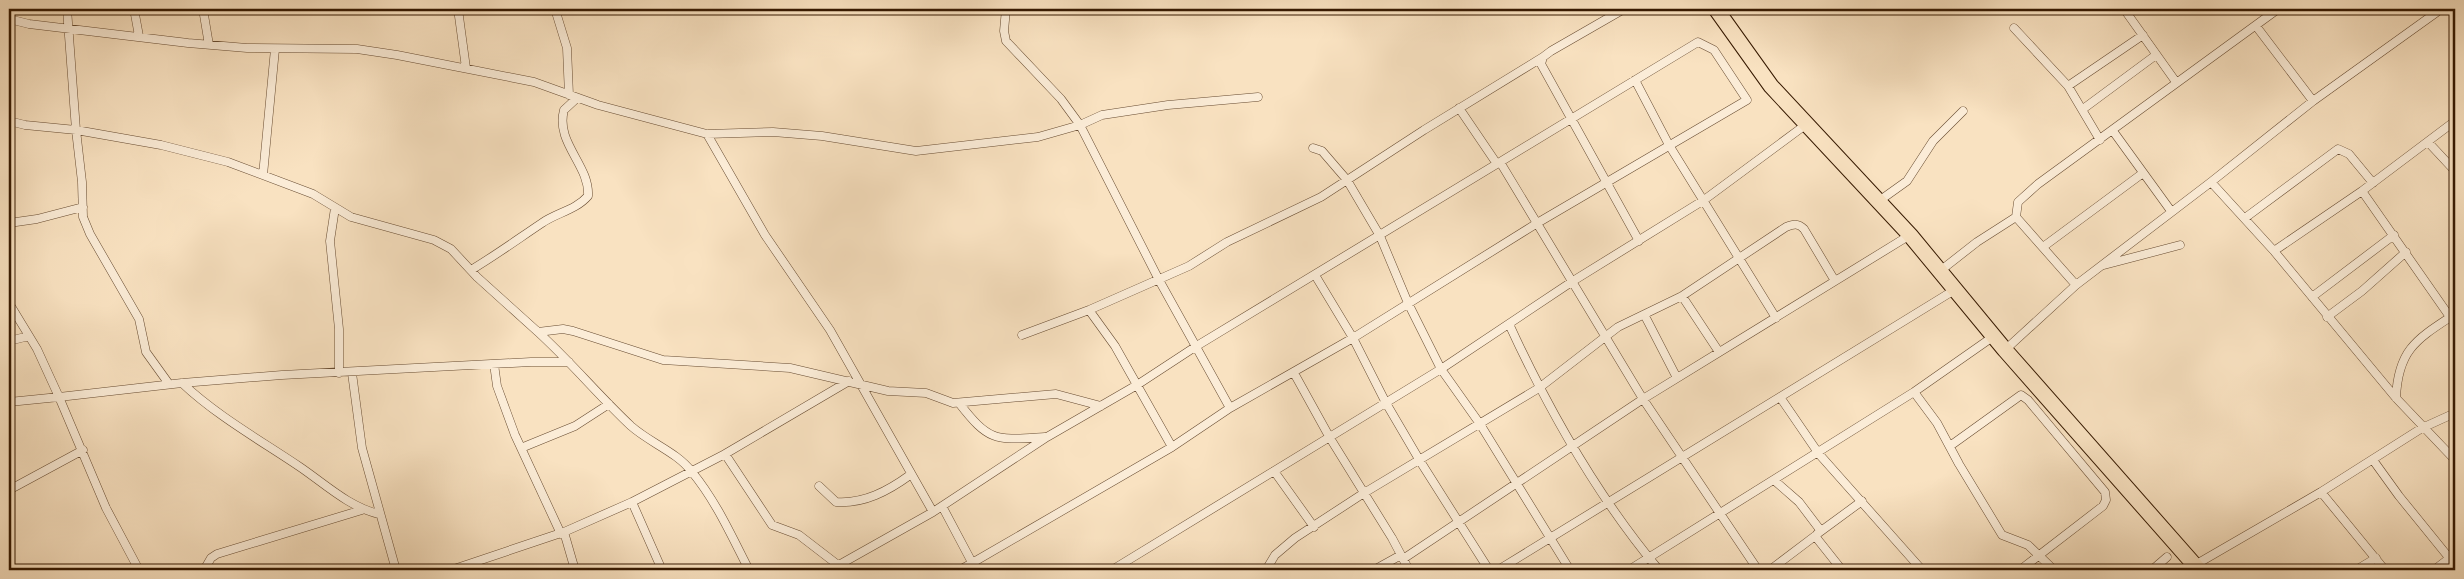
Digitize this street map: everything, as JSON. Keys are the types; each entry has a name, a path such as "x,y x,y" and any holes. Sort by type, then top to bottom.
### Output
{"highway":[{"path":"1716,9 1771,86 1808,123 1910,235 2005,350 2197,567"}],"street":[{"path":"67,9 82,182 83,217 90,234 139,319 146,352 169,384"},
{"path":"134,9 139,36"},
{"path":"203,9 209,45"},
{"path":"458,9 466,68"},
{"path":"471,270 542,223 576,206 588,196 582,171 564,135 564,110 573,96 567,48 555,9"},
{"path":"1006,9 1004,31 1006,40 1017,55 1061,99 1080,125 1159,280 1230,408"},
{"path":"1022,335 1089,310 1159,280 1189,266 1227,242 1321,197 1459,108 1624,9"},
{"path":"2124,9 2176,82"},
{"path":"2076,284 2016,217 2015,207 2025,195 2176,82 2278,9"},
{"path":"2005,350 2076,284 2211,182 2313,101 2437,12"},
{"path":"9,20 209,45 275,49 357,49 534,82 628,114 662,121 707,134 783,132 822,136 902,150 927,151 986,142 1038,137 1080,125 1102,115 1168,105 1258,97"},
{"path":"2256,26 2313,101"},
{"path":"2014,28 2068,86 2084,110 2100,140"},
{"path":"2068,86 2143,35"},
{"path":"830,570 933,512 1047,437 1137,385 1195,347 1698,42 1714,50 1748,100 1538,222 1353,338 1230,408 1172,447 974,567 960,570"},
{"path":"263,176 275,49"},
{"path":"2084,110 2156,55"},
{"path":"1543,58 1541,64 1639,241"},
{"path":"1635,80 1669,145 1704,200 1738,260 1776,318"},
{"path":"1459,108 1499,163 1538,222 1643,399 1719,515 1758,570"},
{"path":"1879,201 1907,181 1934,142 1963,111"},
{"path":"9,121 60,130 76,130 161,145 228,162 312,194 351,217 408,231 434,240 451,249 538,332 632,427 652,443 683,462 710,497 749,570"},
{"path":"2274,251 2362,192 2455,121"},
{"path":"1112,570 1441,369 1573,281 1704,200 1808,123"},
{"path":"2113,131 2171,211"},
{"path":"707,134 765,235 817,310 862,384 910,475 933,512"},
{"path":"2428,142 2455,171"},
{"path":"1313,148 1322,152 1347,180 1380,236 1408,303 1441,369 1480,424 1570,570"},
{"path":"2245,218 2338,149 2349,154 2373,183"},
{"path":"2043,247 2143,173"},
{"path":"2211,182 2274,251 2327,317 2422,428 2455,460"},
{"path":"2362,192 2453,315 2407,351 2400,366 2396,398"},
{"path":"9,223 37,220 83,207"},
{"path":"335,208 330,241 339,329 339,373"},
{"path":"1940,271 1976,242 2016,217"},
{"path":"1266,570 1275,555 1295,538 1539,388 1618,327 1645,316 1682,296 1786,227 1794,224 1800,225 1835,281"},
{"path":"1374,570 1402,557 1459,522 1643,399 1910,235"},
{"path":"2312,297 2394,235"},
{"path":"2100,266 2180,245"},
{"path":"2327,317 2392,266 2406,252"},
{"path":"1315,275 1353,338 1386,404 1420,462 1489,570"},
{"path":"1498,570 1956,289"},
{"path":"1682,296 1719,352"},
{"path":"9,303 29,336 60,397 106,508 136,569"},
{"path":"1089,310 1115,346 1172,447"},
{"path":"1645,316 1677,378"},
{"path":"1509,324 1539,388 1572,445 1609,502 1659,570"},
{"path":"538,332 563,329 678,363 781,367 888,391 926,393 953,403 1056,394 1101,406"},
{"path":"9,341 29,336"},
{"path":"1629,570 1819,454 1914,392 1994,336"},
{"path":"9,402 182,383 494,364 568,362"},
{"path":"494,364 497,386 521,448 562,533 575,570"},
{"path":"1294,372 1330,438 1409,570"},
{"path":"352,373 362,448 374,487 378,514 396,570"},
{"path":"451,570 562,533 632,502 725,454 849,381"},
{"path":"182,383 212,409 262,445 285,457 362,510 378,514"},
{"path":"1914,392 1950,446 2002,535 2028,545 2054,570"},
{"path":"1950,446 2021,395 2028,400 2105,492 2106,500 2103,506 2020,570"},
{"path":"1780,397 1819,454 1922,570"},
{"path":"959,403 976,424 991,436 1014,439 1047,437"},
{"path":"521,448 575,426 609,404"},
{"path":"2197,567 2422,428 2455,413"},
{"path":"9,490 83,450"},
{"path":"725,454 772,525 799,535 838,566"},
{"path":"2373,460 2399,496 2452,556 2455,565"},
{"path":"1274,471 1314,527"},
{"path":"819,486 836,502 852,502 883,492 910,475"},
{"path":"1775,481 1799,502 1842,570"},
{"path":"2321,492 2385,570"},
{"path":"1770,570 1862,501"},
{"path":"632,502 662,570"},
{"path":"942,506 974,567"},
{"path":"204,570 211,558 217,554 362,510"},
{"path":"2434,570 2452,556"},
{"path":"2152,570 2167,557"},
{"path":"2356,570 2376,558"}]}
